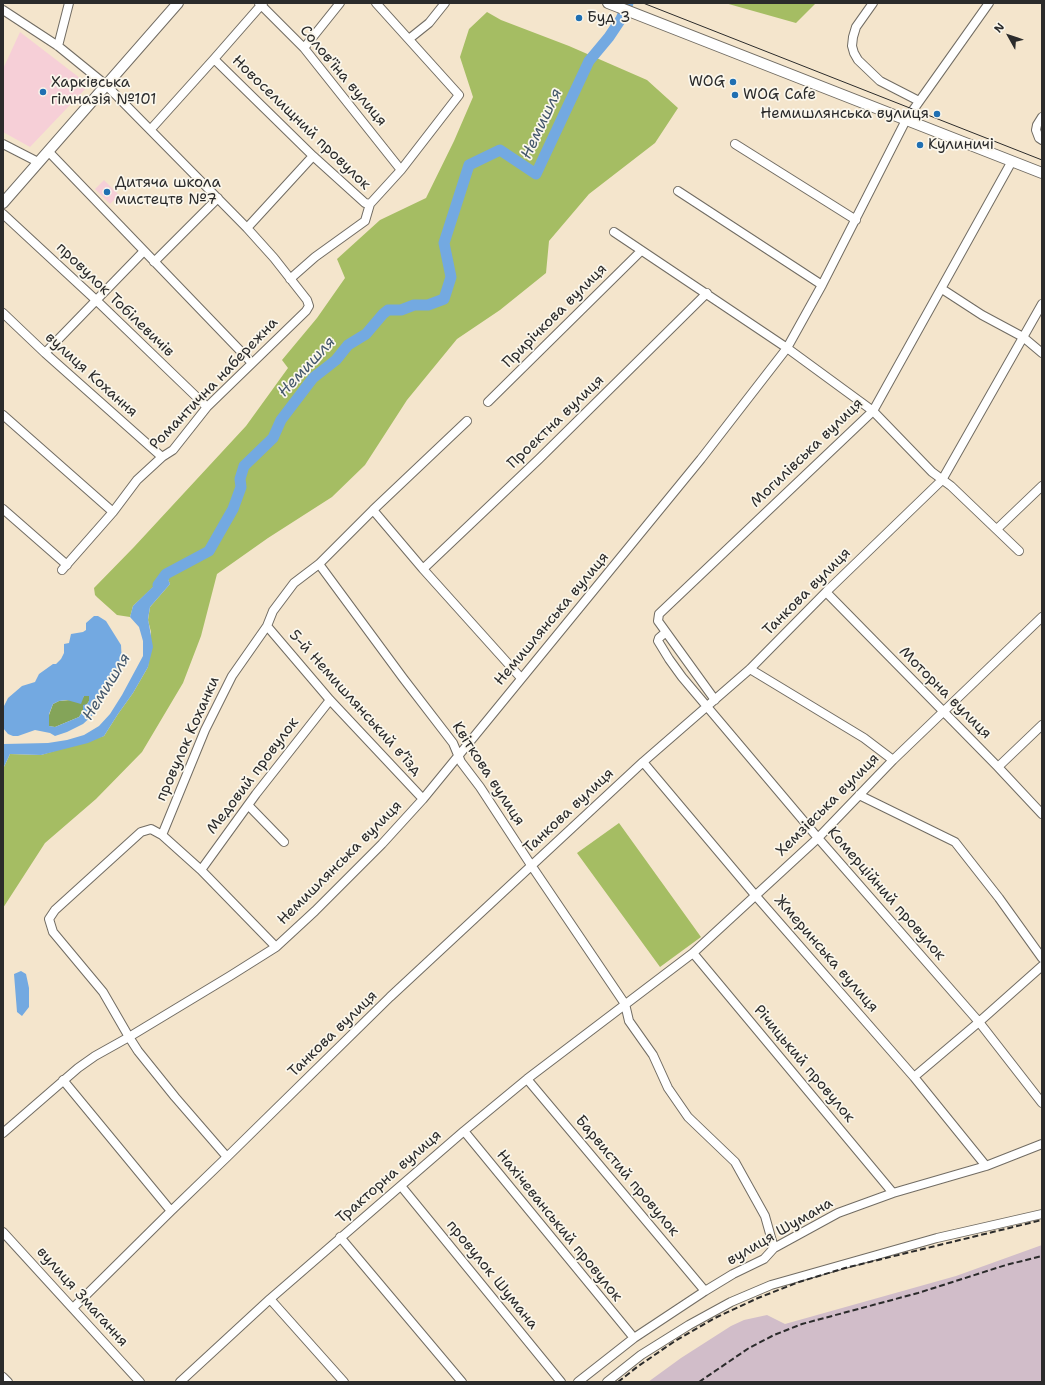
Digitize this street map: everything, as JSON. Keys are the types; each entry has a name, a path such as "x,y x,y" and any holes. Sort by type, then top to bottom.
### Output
{"main road":[{"path":"3,203 178,3"},
{"path":"609,4 1042,173"}],"street":[{"path":"58,46 69,3"},
{"path":"304,48 340,3"},
{"path":"3,10 58,46 106,85 247,228 274,258 290,279 315,257 365,221 370,204 401,170 459,95 376,3"},
{"path":"409,39 429,23 445,3"},
{"path":"873,3 856,27 852,46 854,53 858,60 880,81 919,101"},
{"name":"Немишлянська вулиця","path":"3,1133 63,1080 95,1056 276,947 316,911 382,844 423,799 701,459 787,348 856,220 906,120 989,3"},
{"path":"151,129 261,4"},
{"name":"Солов'їна вулиця","path":"261,4 304,48 401,170"},
{"name":"Новоселищний провулок","path":"214,59 313,156 365,203 370,204"},
{"path":"1042,118 1037,125 1037,134 1042,140"},
{"path":"3,144 38,162"},
{"path":"735,144 856,220"},
{"path":"48,151 252,363"},
{"path":"247,228 313,156"},
{"name":"Могилівська вулиця","path":"666,632 658,621 659,614 872,411 942,289 1012,161"},
{"path":"678,191 822,285"},
{"path":"154,262 218,198"},
{"name":"провулок Тобілевичів","path":"3,214 207,407"},
{"path":"614,232 787,348 872,411 932,472 951,486 998,529 1019,551"},
{"path":"45,354 144,251"},
{"name":"Прирічкова вулиця","path":"488,402 641,251"},
{"name":"Романтична набережна","path":"3,509 64,567 113,512 137,480 172,450 207,407 306,311 309,306 307,300 290,279"},
{"path":"942,289 982,315 1023,337 1042,353"},
{"name":"Проектна вулиця","path":"423,569 539,459 707,293"},
{"name":"Танкова вулиця","path":"73,1308 390,997 643,762 750,669 826,592 942,480 1042,304"},
{"name":"вулиця Кохання","path":"3,313 45,354 162,457"},
{"path":"3,415 113,512"},
{"path":"319,564 373,510 467,421"},
{"path":"998,529 1042,486"},
{"path":"373,510 423,569 521,678"},
{"name":"провулок Коханки","path":"162,835 205,730 232,676 267,626 273,611 294,583 319,564"},
{"name":"Квіткова вулиця","path":"319,564 453,744 461,762 480,787 625,1004 629,1021 654,1055 668,1088 688,1116 736,1162 765,1216 774,1248"},
{"name":"Моторна вулиця","path":"826,592 998,767 1042,814"},
{"name":"Хемзівська вулиця","path":"625,1004 693,953 818,838 893,760 1042,617"},
{"name":"5-й Немишлянський в’їзд","path":"267,626 330,700 423,799"},
{"path":"666,632 715,700"},
{"name":"Комерційний провулок","path":"666,632 659,638 658,641 682,677 818,838 979,1022 1042,1103"},
{"path":"750,669 864,738 893,760"},
{"name":"Медовий провулок","path":"201,870 248,805 330,700"},
{"path":"998,767 1042,725"},
{"name":"Жмеринська вулиця","path":"643,762 914,1077 986,1166"},
{"path":"859,796 955,842 999,898 1042,958"},
{"path":"248,805 284,842"},
{"path":"227,1157 171,1092 128,1037 103,992 54,932 49,919 54,910 141,832 151,828 162,835 201,870 276,947"},
{"name":"Річицький провулок","path":"693,953 893,1193"},
{"path":"914,1077 1042,966"},
{"name":"Тракторна вулиця","path":"180,1382 270,1298 464,1131 625,1004"},
{"name":"Барвистий провулок","path":"528,1079 705,1291"},
{"path":"63,1080 171,1211"},
{"name":"Нахічеванський провулок","path":"464,1131 634,1338"},
{"name":"вулиця Шумана","path":"578,1382 634,1338 705,1291 733,1274 764,1259 774,1248 838,1213 893,1193 986,1166 1042,1144"},
{"name":"провулок Шумана","path":"401,1186 561,1382"},
{"path":"607,1382 641,1355 689,1325 731,1302 771,1285 930,1240 1042,1214"},
{"name":"вулиця Змагання","path":"3,1232 140,1382"},
{"path":"340,1237 462,1382"},
{"path":"270,1298 344,1382"},
{"path":"3,1377 8,1382"}],"shaded area":[{"name":"Харківська гімназія №101","path":"20,32 89,85 30,147 3,132 3,69"},
{"name":"Дитяча школа мистецтв №7","path":"104,180 119,195 110,204 95,189"},
{"path":"1042,1245 1042,1382 648,1382 681,1358 731,1326 744,1320 767,1315 785,1324 956,1276"}],"green space":[{"path":"725,3 816,3 796,23"},
{"path":"487,12 501,20 569,46 647,80 678,108 655,143 589,194 549,241 546,273 500,310 457,339 407,400 365,465 332,497 268,538 217,574 201,636 183,683 142,752 96,799 45,843 3,908 3,769 10,754 41,755 104,736 133,693 148,667 151,632 148,620 150,607 170,584 166,575 133,606 130,617 117,615 95,595 94,588 246,426 288,368 282,360 317,318 345,278 337,259 380,220 426,198 454,141 473,97 460,57 469,29"},
{"path":"84,696 89,696 89,701 79,717 55,727 48,726 49,715 53,704 59,701 82,699"},
{"path":"619,823 701,937 660,967 577,853"}],"water":[{"path":"166,574 170,584 150,607 148,619 153,647 148,667 133,693 104,736 88,743 41,755 10,754 3,769 4,744 48,743 67,740 84,735 99,726 110,714 143,656 143,641 139,627 130,617 133,606"},
{"path":"94,616 98,616 106,621 121,645 122,663 113,684 94,714 83,724 55,736 50,733 35,730 18,736 8,734 3,728 3,708 8,698 22,686 35,682 39,674 53,664 56,664 64,653 64,644 69,643 71,634 86,630 86,623","holes":["84,696 89,696 89,701 87,704 83,705 83,711 79,717 55,727 49,726 49,714 53,704 59,701 67,700 81,704"]},
{"path":"21,971 26,974 29,988 29,1007 22,1016 17,1012 14,974"}],"waterway":[{"name":"Немишля","path":"158,585 166,574 209,551 233,509 241,487 240,479 244,466 273,438 281,420 313,378 336,360 348,345 366,334 388,310 401,310 414,305 428,305 444,299 451,277 444,243 469,165 500,150 536,174 589,61 609,37 621,19 628,3"}],"tram line":[{"path":"643,3 1042,160"}],"railway":[{"path":"618,1382 675,1341 715,1318 758,1298 799,1282 845,1268 1042,1220"},
{"path":"699,1382 749,1348 774,1335 802,1324 918,1293 1006,1265 1042,1256"}],"place":[{"name":"Буд 3","path":"579,18"},
{"name":"WOG","path":"733,82"},
{"name":"Харківська гімназія №101","path":"43,92"},
{"name":"WOG Cafe","path":"735,95"},
{"name":"Немишлянська вулиця","path":"937,114"},
{"name":"Кулиничі","path":"920,145"},
{"name":"Дитяча школа мистецтв №7","path":"107,192"}]}
